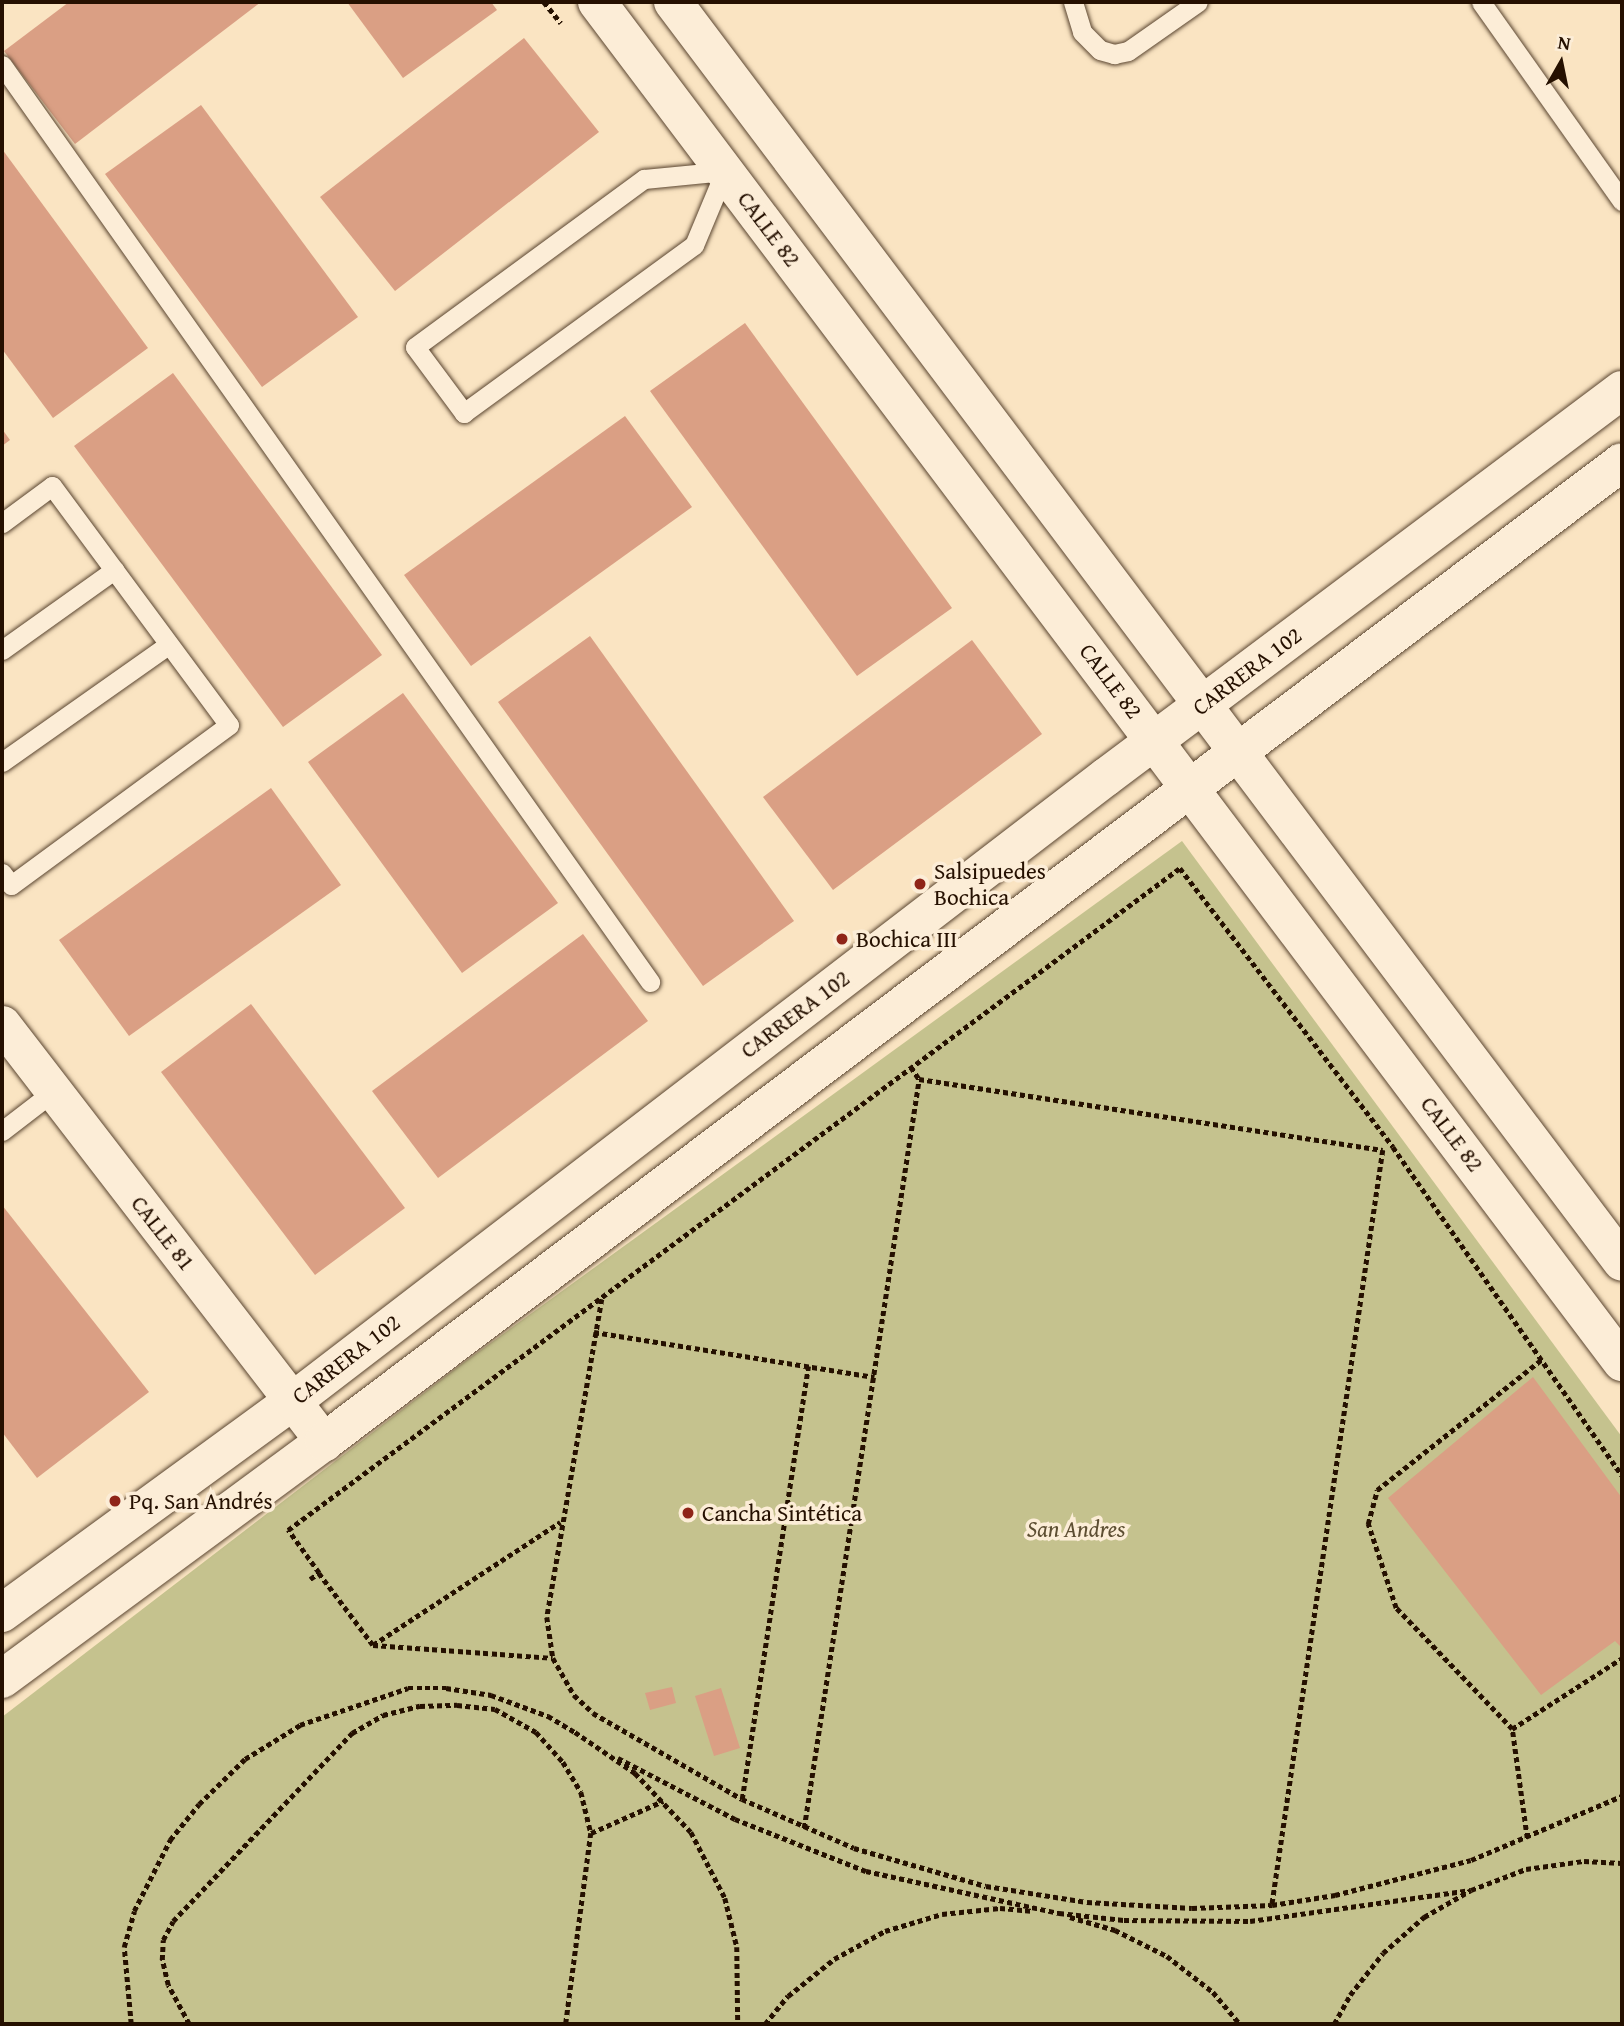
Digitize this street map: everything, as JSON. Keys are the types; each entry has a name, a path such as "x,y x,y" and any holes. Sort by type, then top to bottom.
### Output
{"street":[{"name":"CALLE 82","path":"597,2 1193,788 1622,1362"},
{"path":"673,2 1622,1262"},
{"path":"725,171 777,139"},
{"name":"CARRERA 102","path":"2,1613 293,1401 1156,739 1622,390"},
{"path":"2,1679 324,1442 1622,462"},
{"name":"CALLE 81","path":"2,1024 324,1442"}],"lane":[{"path":"1073,2 1082,32 1100,50 1114,54 1128,51 1198,2"},
{"path":"1481,2 1622,201"},
{"path":"2,65 650,982"},
{"path":"725,171 694,245 464,414 415,347 644,179 725,171"},
{"path":"2,523 52,486 229,725 11,885 2,873"},
{"path":"2,650 114,570"},
{"path":"2,762 169,644"},
{"path":"2,1131 54,1091"}],"path":[{"path":"553,1658 373,1645 288,1530 1180,868 1393,1147 1622,1475"},
{"path":"804,1828 919,1079 911,1067"},
{"path":"919,1079 1382,1150 1272,1905"},
{"path":"602,1297 560,1522 547,1617 553,1658 574,1695 593,1713 741,1799 804,1828 919,1870 1044,1897 1192,1908 1272,1905 1335,1895 1458,1863 1527,1838 1622,1796"},
{"path":"594,1332 874,1377"},
{"path":"1527,1838 1512,1729 1396,1608 1368,1524 1377,1490 1542,1359"},
{"path":"741,1799 808,1366"},
{"path":"373,1645 560,1522"},
{"path":"310,1579 320,1573"},
{"path":"1512,1729 1622,1658"},
{"path":"131,2024 124,1947 134,1911 170,1840 244,1759 300,1725 408,1688 446,1688 491,1695 548,1716 605,1751 800,1847 939,1890 1059,1913 1115,1930 1167,1956 1213,1992 1240,2024"},
{"path":"189,2024 168,1984 162,1960 163,1940 173,1921 352,1733 383,1715 419,1706 457,1705 495,1709 537,1732 563,1762 581,1791 591,1833 566,2024"},
{"path":"605,1751 663,1801 691,1832 724,1898 737,1947 738,2024"},
{"path":"591,1833 663,1801"},
{"path":"1335,2024 1350,1995 1383,1952 1424,1917 1471,1890 1527,1869 1584,1861 1622,1863"},
{"path":"765,2024 788,1996 834,1959 885,1931 942,1914 1000,1908 1125,1920 1250,1921 1471,1890"}],"green space":[{"name":"San Andres","path":"1182,841 1622,1437 1622,2024 2,2024 2,1717 463,1363"}],"building":[{"path":"69,2 261,2 75,144 4,51"},
{"path":"347,2 491,2 497,10 403,78"},
{"path":"524,38 599,132 395,291 320,197"},
{"path":"201,105 358,317 262,387 105,174"},
{"path":"2,149 148,348 53,418 2,349"},
{"path":"745,323 952,608 857,676 650,391"},
{"path":"173,373 382,655 283,727 74,446"},
{"path":"625,416 692,507 471,666 404,575"},
{"path":"2,429 10,440 2,446"},
{"path":"590,636 794,921 703,986 498,702"},
{"path":"972,640 1042,734 833,890 763,797"},
{"path":"403,693 558,903 462,973 308,762"},
{"path":"271,788 341,885 129,1036 59,940"},
{"path":"583,934 648,1021 438,1178 372,1091"},
{"path":"251,1004 405,1208 315,1275 161,1072"},
{"path":"2,1205 149,1392 37,1478 2,1432"},
{"path":"1533,1377 1622,1498 1622,1648 1615,1641 1541,1695 1388,1498"},
{"path":"672,1687 676,1703 650,1710 645,1693"},
{"path":"721,1688 740,1748 714,1756 695,1696"}],"place":[{"name":"Salsipuedes Bochica","path":"920,884"},
{"name":"Bochica III","path":"842,939"},
{"name":"Pq. San Andrés","path":"115,1501"},
{"name":"Cancha Sintética","path":"688,1513"}]}
